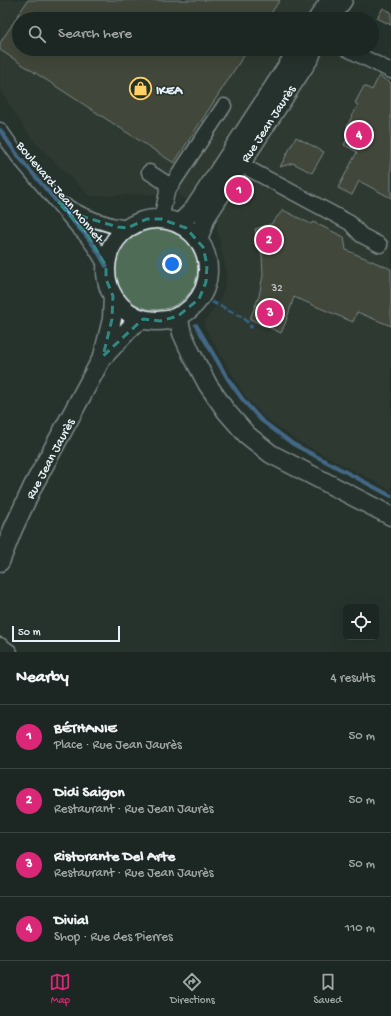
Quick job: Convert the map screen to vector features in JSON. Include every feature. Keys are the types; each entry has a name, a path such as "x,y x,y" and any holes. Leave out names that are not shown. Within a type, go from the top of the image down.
{"main road":[{"path":"335,12 343,0"},
{"name":"Rue Jean Jaurès","path":"179,224 194,209 294,56"},
{"name":"Rue Jean Jaurès","path":"198,240 206,217 310,56"},
{"name":"Rue Jean Jaurès","path":"161,218 179,224 190,231 203,247 208,265 206,282 203,291 193,306 178,316 160,321 143,319 132,315 124,310 113,296 106,279 106,266 109,252 113,244 119,235 127,228 147,219 161,218"},
{"name":"Rue Jean Jaurès","path":"0,562 13,529 33,486 103,356 112,319 113,296"},
{"path":"178,316 185,340 208,385 226,411 247,435 271,454 391,516"},
{"name":"Rue Jean Jaurès","path":"103,356 132,326 143,319"}],"street":[{"path":"320,12 328,0"},
{"path":"360,56 391,72"},
{"path":"167,192 224,106"},
{"name":"Boulevard Jean Monnet","path":"0,130 18,156 78,227 88,236 106,266"},
{"path":"240,164 350,223 361,235 380,245"},
{"path":"149,172 166,182 167,192 161,218"},
{"name":"Boulevard Jean Monnet","path":"58,202 84,217 98,222 127,228"},
{"path":"0,645 10,652"}],"highlighted area":[{"path":"58,202 84,217 118,227 127,228 147,219 161,219 186,228 203,247 207,265 206,282 199,299 178,316 160,321 143,319 103,356 112,319 113,296 106,279 106,266 88,236"}],"shaded area":[{"path":"0,0 323,0 315,12 12,12 12,56 343,56 391,81 391,490 296,440 264,417 245,396 203,324 219,302 225,287 227,273 218,234 218,219 175,192 161,192 159,194 90,196 34,141 22,125 0,89"}],"green space":[{"path":"148,226 164,226 180,233 191,244 198,260 198,276 195,284 186,298 180,303 164,310 148,310 132,303 121,292 114,276 114,260 121,244 132,233"}],"building":[{"name":"IKEA","path":"28,0 280,0 272,12 20,12"},
{"path":"383,8 391,12 391,25 379,19 379,15"},
{"name":"IKEA","path":"12,25 12,56 243,56 174,163 0,50 0,43"},
{"path":"379,76 391,83 391,198 359,181 352,195 338,188 357,152 344,145 352,129 347,126 358,105 355,103 364,86 372,90"},
{"path":"296,137 324,152 312,173 293,163 280,167"},
{"path":"283,210 311,224 313,222 344,237 346,250 391,269 391,326 357,312 353,322 294,297 281,333 250,319 259,296 263,275 262,256 255,229 271,224"}],"marked path":[{"path":"212,302 244,318 252,328"}],"cycle path":[{"path":"0,130 18,156 90,240 106,266"},
{"path":"196,325 228,379 243,400 261,420 293,444 391,496"}],"place":[{"name":"IKEA","path":"141,89"},
{"name":"Divial","path":"359,135"},
{"name":"BÉTHANIE","path":"239,190"},
{"name":"Didi Saigon","path":"269,240"},
{"name":"Ristorante Del Arte","path":"270,313"}]}
